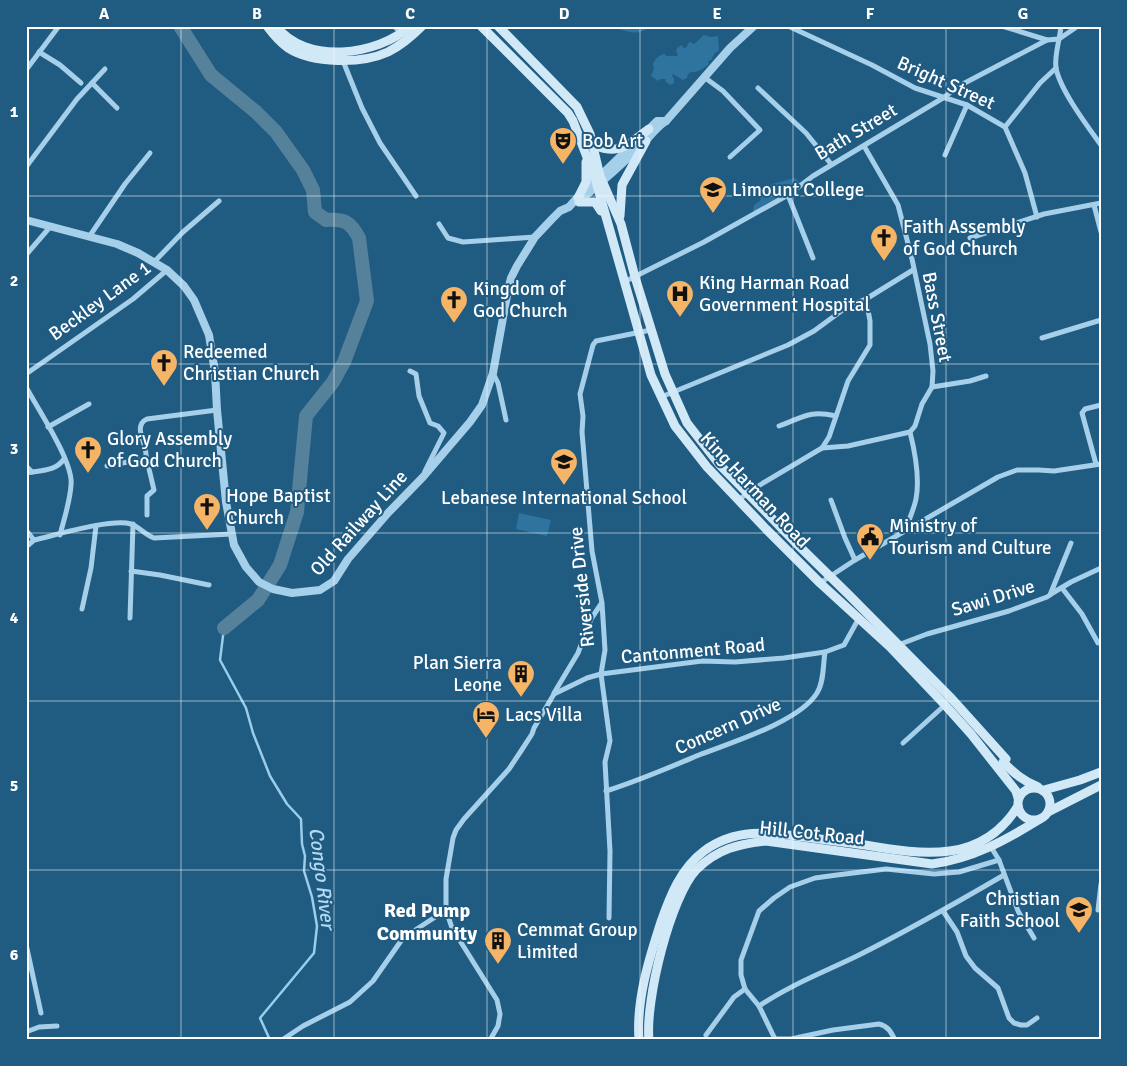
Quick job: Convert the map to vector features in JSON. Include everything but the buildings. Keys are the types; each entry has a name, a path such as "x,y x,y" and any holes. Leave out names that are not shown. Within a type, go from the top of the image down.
{"main road":[{"path":"266,26 274,36 289,48 306,56 343,61 367,58 387,52 407,41 422,26"},
{"path":"276,26 294,41 308,47 339,52 380,45 402,34 410,26"},
{"name":"King Harman Road","path":"481,26 568,113 621,224 651,330 672,392 687,423 719,464 830,577 861,614 1006,759 1003,762 1026,782 1041,788"},
{"name":"King Harman Road","path":"498,26 577,107 594,145 607,223 624,282 651,375 675,426 707,467 820,583 861,614"},
{"path":"545,90 553,82"},
{"path":"594,145 608,150 619,149 649,129"},
{"path":"621,224 622,185 646,141"},
{"path":"585,152 587,176 579,200 595,202 607,223"},
{"name":"King Harman Road","path":"948,702 1016,791 1018,802"},
{"path":"1101,772 1080,780 1024,791 1018,802 1022,815 1027,818 1040,819 1048,815 1050,811 1101,785"},
{"path":"1041,788 1049,796 1050,811"},
{"name":"Hill Cot Road","path":"639,1040 640,1015 647,971 668,902 690,864 704,851 726,839 745,833 769,832 917,852 950,852 986,838 1011,817 1018,802"},
{"name":"Hill Cot Road","path":"648,1040 648,1018 654,978 667,933 683,889 696,870 710,858 725,849 745,843 766,841 932,864 951,861 991,847 1040,819"}],"street":[{"path":"26,70 59,26"},
{"path":"394,26 402,34"},
{"name":"Old Railway Line","path":"599,181 646,141 666,121 730,48 754,26"},
{"name":"Bright Street","path":"788,26 872,65 915,88 967,105 1005,127 1025,173 1037,217"},
{"path":"1002,26 1047,40"},
{"path":"1061,26 1056,68 1064,88 1082,119 1101,145"},
{"path":"1060,39 1078,26"},
{"name":"Bath Street","path":"624,282 704,242 788,195 831,164 943,98 959,86 1047,40 1060,39"},
{"path":"39,52 60,65 81,83"},
{"path":"343,61 362,108 380,143 416,196"},
{"path":"1005,127 1040,83 1056,68"},
{"path":"26,167 77,99 105,69"},
{"path":"704,78 723,91 760,130 730,157"},
{"path":"92,82 117,108"},
{"path":"758,88 806,132 831,164"},
{"path":"945,155 967,105"},
{"name":"Old Railway Line","path":"26,220 117,244 138,253 167,270 184,286 194,300 209,335 215,372 216,410 226,502 234,545 240,557 259,582 273,589 292,593 320,590 334,581 348,559 388,513 423,477 482,405 493,373 511,278 535,237 560,211 579,200 599,181 657,121 666,121"},
{"name":"Bass Street","path":"864,146 898,205 930,344 933,371 932,387 922,404 916,426 910,432"},
{"path":"89,237 116,196 150,153"},
{"path":"788,195 813,258"},
{"path":"154,262 183,232 220,201"},
{"path":"970,238 1068,208 1094,205 1101,202"},
{"path":"1094,205 1101,232"},
{"path":"439,224 448,238 463,242 535,237"},
{"path":"26,255 50,227"},
{"name":"Beckley Lane 1","path":"26,374 133,299 167,270"},
{"path":"661,397 788,345 814,330 848,306 866,299 913,270"},
{"path":"738,500 822,448 829,437 848,380 870,345 870,320 866,299"},
{"path":"1042,338 1101,320"},
{"name":"Riverside Drive","path":"609,918 610,851 605,762 610,741 601,674 606,650 602,603 592,551 580,394 596,341 651,330"},
{"path":"410,371 416,374 420,396 430,423 438,426 444,432 423,477"},
{"path":"215,372 243,372"},
{"path":"493,373 498,383 506,420"},
{"path":"932,387 970,381 986,376"},
{"path":"26,387 70,470 72,484 60,535"},
{"path":"48,427 89,404"},
{"path":"820,583 855,560 998,477 1017,470 1054,471 1098,464 1082,412 1085,409 1101,405"},
{"path":"148,515 147,496 154,490 139,426 142,421 216,410"},
{"path":"779,426 807,414 824,413 836,416"},
{"path":"822,448 848,446 910,432 914,448 917,488 914,507 906,530"},
{"path":"107,466 143,459 146,456"},
{"path":"26,466 29,473 54,468 60,465 64,459"},
{"path":"831,500 855,560"},
{"path":"26,546 34,540 116,523 133,524 145,535 154,538 232,534"},
{"path":"130,618 133,524"},
{"path":"82,609 91,568 96,526"},
{"path":"26,530 34,540"},
{"name":"Sawi Drive","path":"894,646 927,634 1041,600 1050,594 1071,542"},
{"path":"1050,594 1101,568"},
{"path":"131,571 209,585"},
{"path":"1062,588 1082,614 1098,643 1101,642"},
{"path":"490,1040 498,1026 500,1014 496,1000 452,928 446,910 446,872 450,846 456,830 509,769 532,734 578,653 591,619 602,603"},
{"name":"Cantonment Road","path":"554,694 587,678 601,674 702,661 735,662 825,652 844,645 861,614"},
{"name":"Concern Drive","path":"606,791 635,782 791,716 806,705 817,693 825,652"},
{"path":"903,743 948,702"},
{"path":"991,847 999,860 1018,911 1034,938"},
{"path":"895,1040 889,1029 879,1024 832,1030 791,1039 775,1039 759,1006 745,989 741,975 741,960 759,911 790,887 815,878 886,869 934,874 959,872 999,860"},
{"path":"759,1006 800,982 857,956 943,911 1004,875"},
{"path":"1098,910 1101,886"},
{"path":"282,1040 303,1026 350,1002 373,981 404,938 446,910"},
{"path":"943,911 957,932 966,956 975,968 998,988 1009,1018 1014,1023 1021,1025 1027,1025 1037,1018"},
{"path":"26,944 41,1013"},
{"path":"706,1035 734,997 745,989"},
{"path":"26,1032 39,1027 57,1026"}],"shaded area":[{"path":"611,26 652,26 641,31 627,32"},
{"path":"704,35 718,36 719,51 708,61 709,64 707,66 698,71 691,72 683,80 673,74 674,83 670,85 665,81 666,79 658,81 651,76 654,69 653,64 658,57 665,54 666,56 677,56 677,48 682,45 683,48 687,47 688,43 691,42 694,44"},
{"path":"795,178 801,184 758,213 753,211 754,205 761,200 756,192 772,184"},
{"path":"519,513 551,520 547,536 516,529"}],"waterway":[{"path":"180,26 211,75 256,112 276,132 303,170 313,190 315,212 326,220 346,222 356,232 359,238 367,301 344,362 333,382 306,416 297,512 280,565 258,600 224,628"},
{"name":"Congo River","path":"224,628 220,660 246,708 253,733 270,776 287,804 301,819 302,844 305,856 304,871 312,897 317,926 314,953 260,1018 270,1040"}],"place":[{"name":"Bob Art","path":"563,165"},
{"name":"Limount College","path":"713,214"},
{"name":"Faith Assembly of God Church","path":"884,262"},
{"name":"King Harman Road Government Hospital","path":"680,318"},
{"name":"Kingdom of God Church","path":"454,324"},
{"name":"Redeemed Christian Church","path":"164,387"},
{"name":"Glory Assembly of God Church","path":"88,474"},
{"name":"Lebanese International School","path":"564,486"},
{"name":"Hope Baptist Church","path":"207,531"},
{"name":"Ministry of Tourism and Culture","path":"870,561"},
{"name":"Plan Sierra Leone","path":"521,698"},
{"name":"Lacs Villa","path":"486,739"},
{"name":"Christian Faith School","path":"1079,934"},
{"name":"Cemmat Group Limited","path":"498,965"}],"district":[{"name":"Red Pump Community","path":"427,922"}]}
